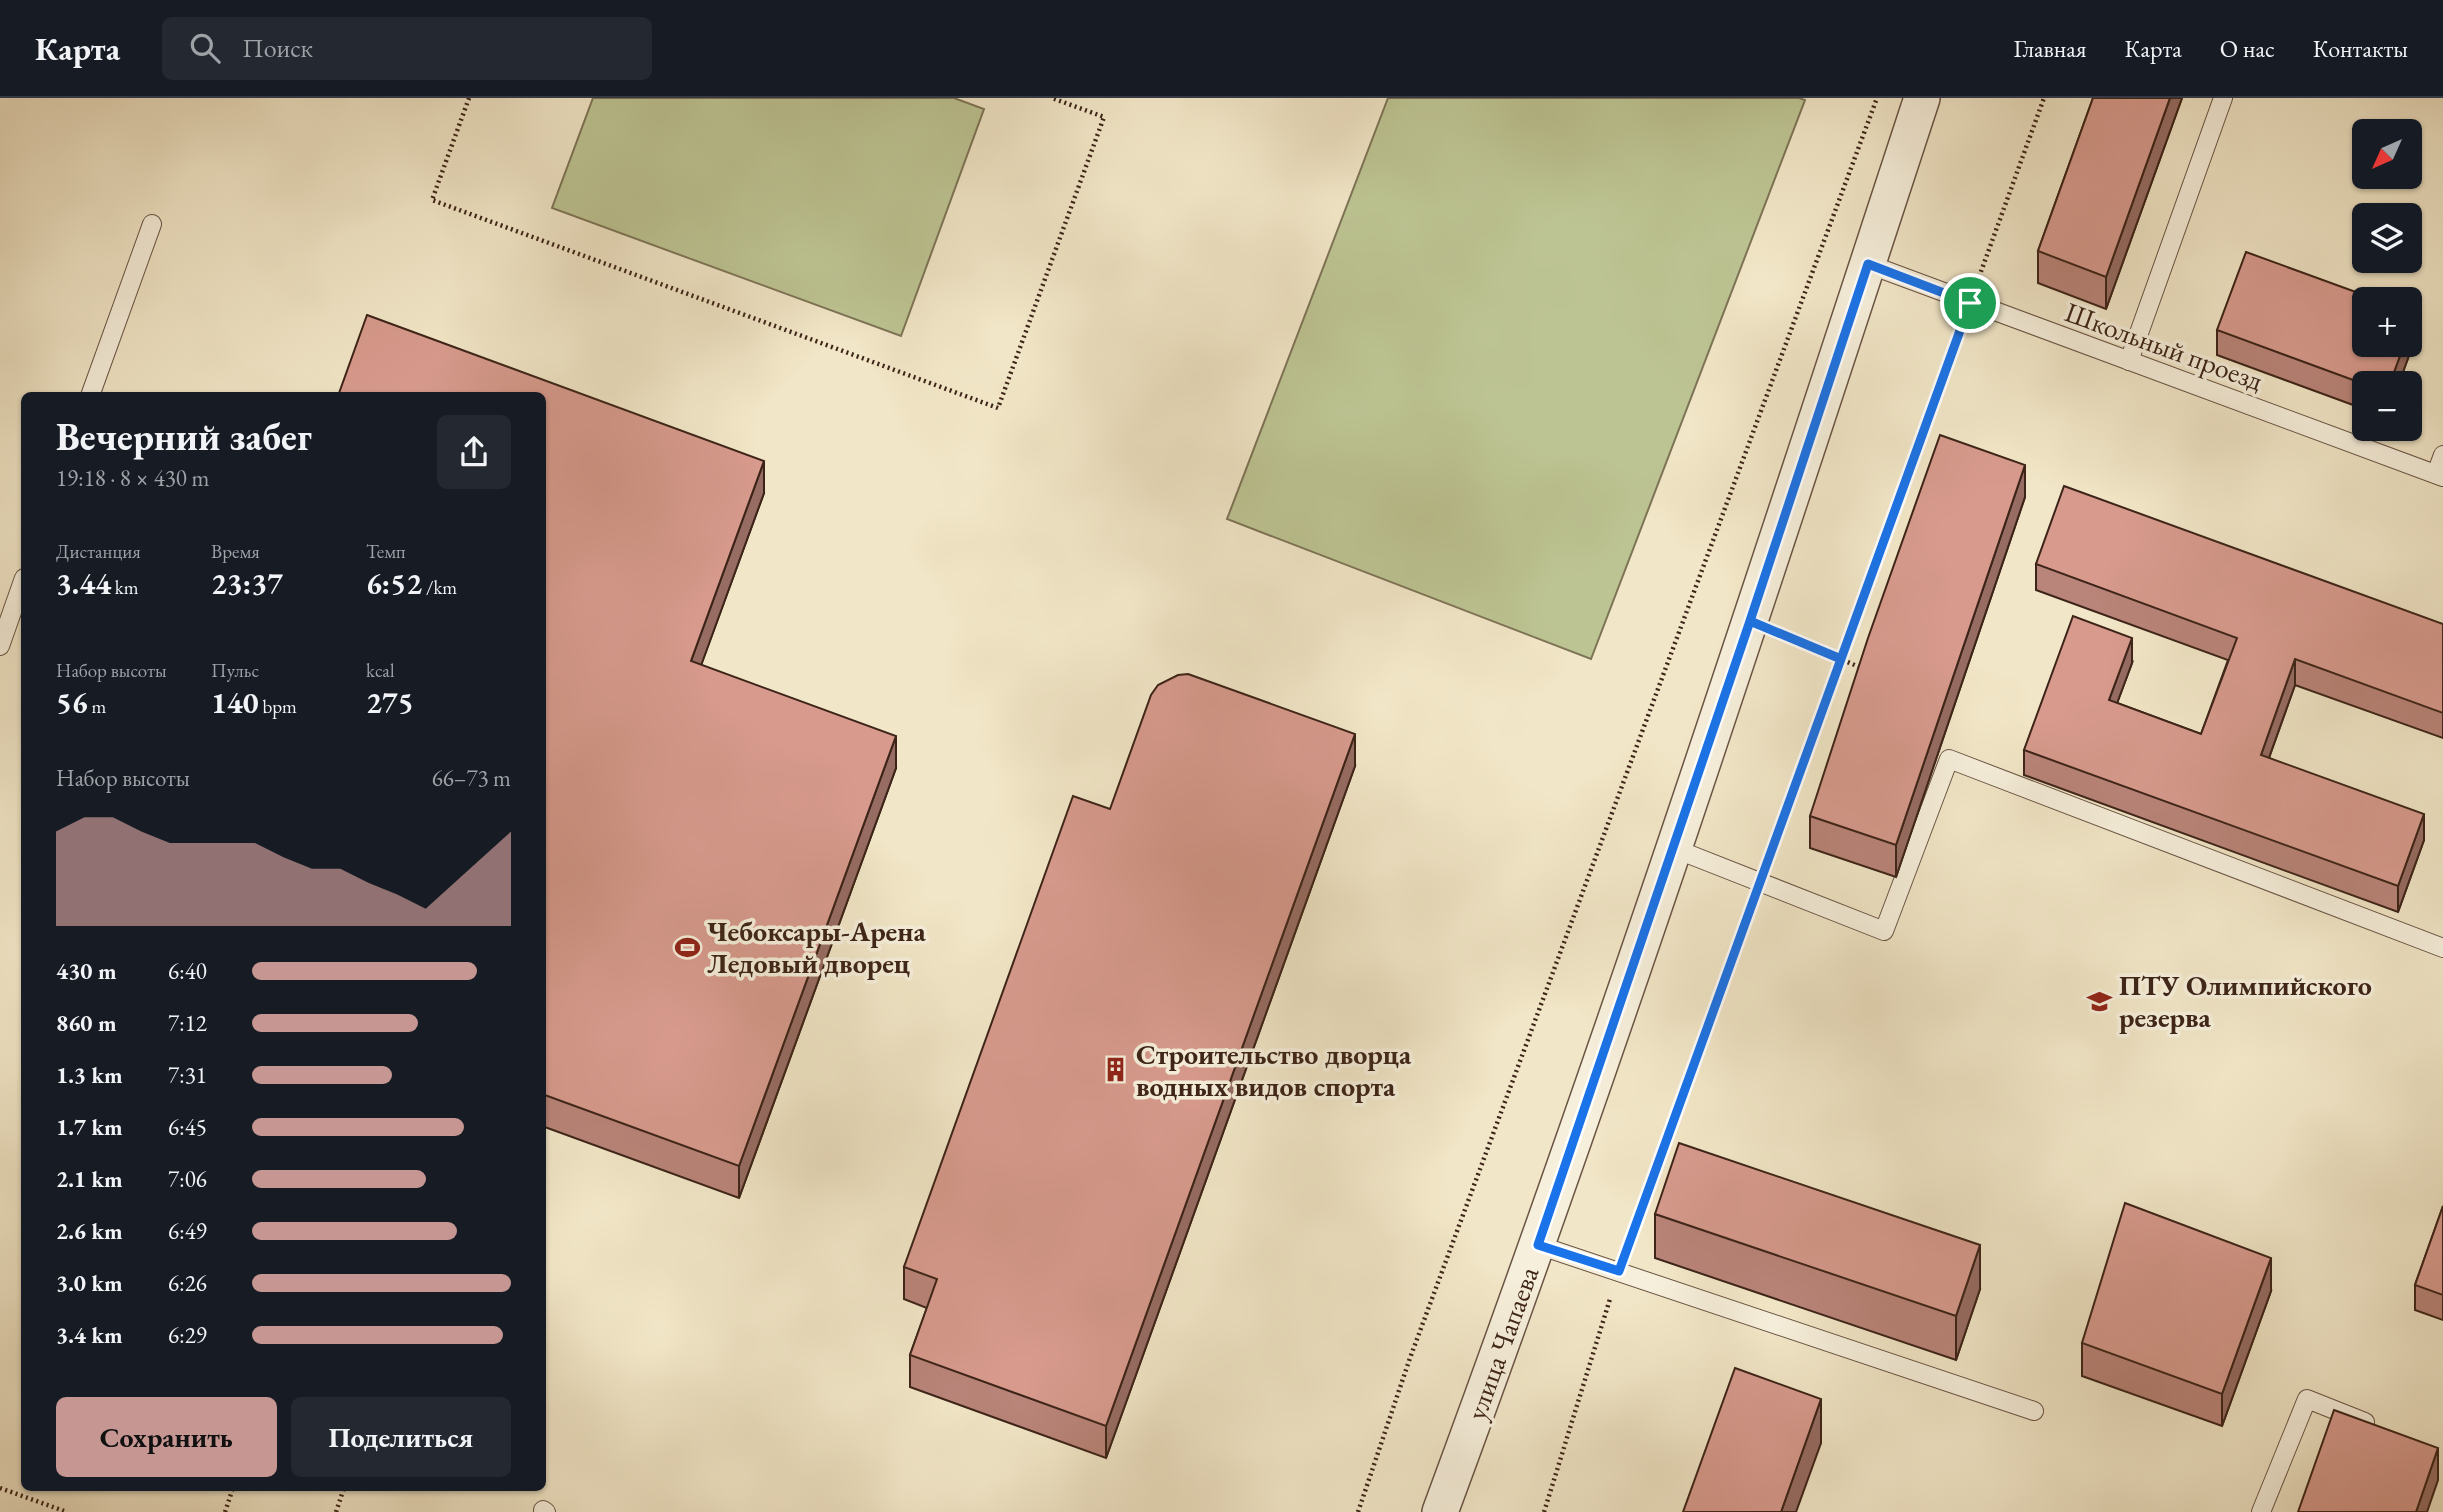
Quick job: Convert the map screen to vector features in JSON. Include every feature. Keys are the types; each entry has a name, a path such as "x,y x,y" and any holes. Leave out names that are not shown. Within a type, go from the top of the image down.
{"street":[{"name":"улица Чапаева","path":"1440,1512 1538,1245 1673,849 1922,98"}],"lane":[{"path":"2129,361 2223,98"},
{"path":"91,392 152,225"},
{"name":"Школьный проезд","path":"1868,264 2439,475"},
{"path":"2439,475 2443,455"},
{"path":"0,646 21,586"},
{"path":"1673,849 1884,931 1949,759 2443,948"},
{"path":"1538,1245 2034,1411"},
{"path":"2261,1512 2307,1399 2381,1429"}],"path":[{"path":"470,98 432,200 998,408 1104,117 1052,98"},
{"path":"1358,1512 1410,1358 1877,98"},
{"path":"1544,1512 1619,1271 2044,98"},
{"path":"1750,621 1868,670"},
{"path":"0,1488 67,1512"},
{"path":"225,1512 232,1491"},
{"path":"336,1512 343,1491"}],"green space":[{"path":"593,98 954,98 984,109 901,336 552,208"},
{"path":"1388,98 1805,100 1591,659 1227,519"}],"building":[{"path":"2093,98 2170,98 2106,277 2038,251"},
{"path":"2246,252 2352,291 2352,357 2400,357 2394,371 2352,371 2352,380 2217,330"},
{"name":"Чебоксары-Арена Ледовый дворец","path":"367,315 764,461 691,661 896,736 739,1166 546,1095 546,392 339,392"},
{"path":"1940,435 2025,465 1896,845 1810,816 1868,638"},
{"path":"2064,486 2443,624 2443,713 2295,659 2261,755 2424,814 2398,886 2024,750 2073,616 2132,638 2109,700 2201,734 2237,638 2036,564"},
{"name":"Строительство дворца водных видов спорта","path":"1188,674 1355,734 1106,1426 910,1355 937,1279 904,1267 1073,796 1110,809 1151,695 1158,685 1178,675"},
{"path":"1679,1143 1980,1245 1956,1316 1655,1214"},
{"path":"2125,1203 2271,1258 2222,1394 2082,1343"},
{"path":"2443,1206 2443,1295 2415,1285"},
{"path":"1735,1368 1821,1399 1781,1512 1683,1512"},
{"path":"2334,1410 2438,1448 2416,1512 2298,1512"}],"place":[{"name":"Чебоксары-Арена Ледовый дворец","path":"687,947"},
{"name":"ПТУ Олимпийского резерва","path":"2099,1001"},
{"name":"Строительство дворца водных видов спорта","path":"1116,1070"}],"route":[{"path":"1970,303 1841,659 1750,621 1538,1245 1619,1271 1841,659 1750,621 1868,264 1970,303"}]}
